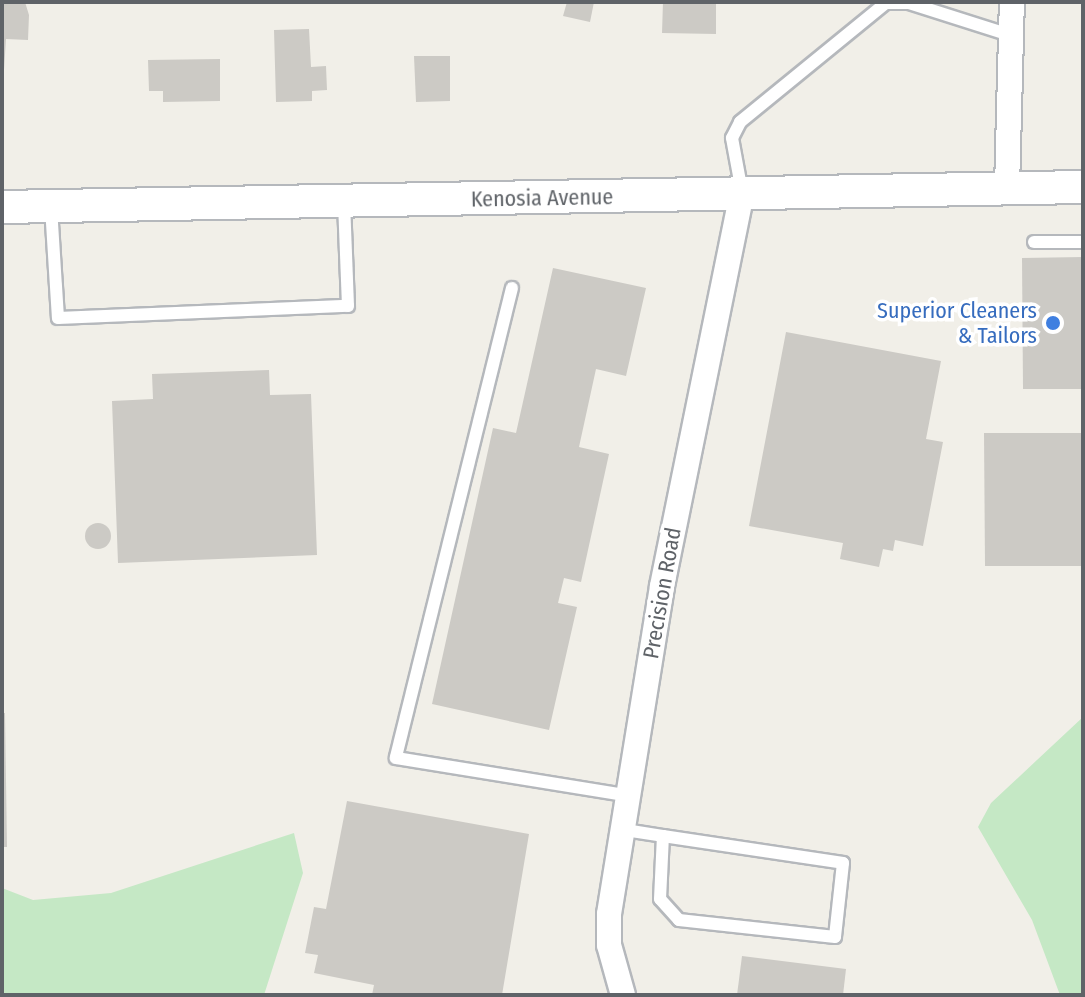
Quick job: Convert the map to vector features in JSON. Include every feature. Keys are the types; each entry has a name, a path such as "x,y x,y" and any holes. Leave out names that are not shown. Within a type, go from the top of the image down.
{"street":[{"path":"1007,188 1012,2"},
{"name":"Kenosia Avenue","path":"2,207 1083,187"},
{"name":"Precision Road","path":"623,995 609,945 625,830 662,586 742,193"}],"lane":[{"path":"742,193 732,138 740,122 886,3 909,3 1013,36"},
{"path":"51,207 58,318 348,306 344,203"},
{"path":"1034,242 1083,242"},
{"path":"512,288 396,758 631,796"},
{"path":"625,830 843,863 835,937 679,920 660,899 663,836"}],"green space":[{"path":"1083,717 1083,995 1060,995 1032,920 978,827 991,803"},
{"path":"294,833 303,873 264,995 2,995 2,888 33,900 111,893"}],"building":[{"path":"2,2 25,2 29,15 28,40 6,39 4,70"},
{"path":"567,2 594,2 590,22 563,16"},
{"path":"663,2 716,2 716,34 662,33"},
{"path":"309,29 311,67 326,66 327,90 312,91 312,101 276,102 274,30"},
{"path":"414,56 450,56 450,101 416,102"},
{"path":"220,59 220,101 163,102 163,91 149,91 148,60"},
{"name":"Superior Cleaners & Tailors","path":"1083,257 1083,389 1023,389 1022,258"},
{"path":"553,268 646,288 626,376 596,369 579,447 609,454 581,582 564,578 558,603 577,607 549,730 432,704 493,428 516,433"},
{"path":"786,332 941,361 926,439 943,442 923,546 895,540 893,551 883,549 879,567 840,559 843,543 749,526"},
{"path":"269,370 270,395 311,394 317,555 118,563 112,401 153,399 152,374"},
{"path":"984,433 1081,433 1082,566 985,566"},
{"path":"98,523 107,527 111,536 107,545 98,549 89,545 85,536 89,527"},
{"path":"2,713 5,713 7,847 2,847"},
{"path":"347,801 529,834 502,995 372,995 374,985 314,973 318,955 305,953 314,907 326,909"},
{"path":"742,956 846,969 843,995 737,995"}],"place":[{"name":"Superior Cleaners & Tailors","path":"1053,323"}]}
